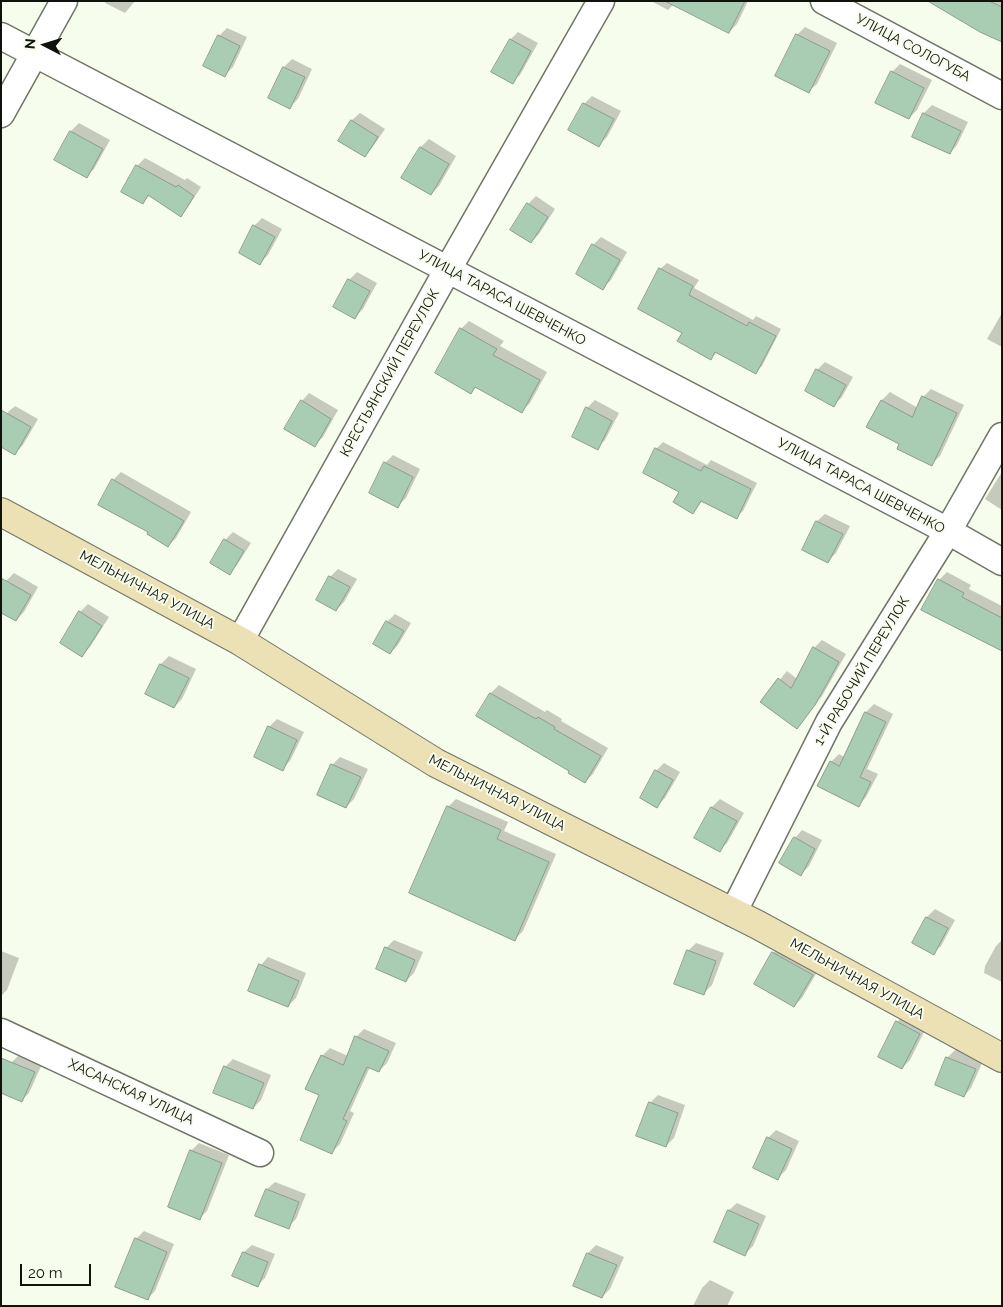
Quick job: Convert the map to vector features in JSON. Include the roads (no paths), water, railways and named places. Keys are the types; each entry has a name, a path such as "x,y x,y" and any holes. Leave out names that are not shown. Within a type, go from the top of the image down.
{"main road":[{"name":"МЕЛЬНИЧНАЯ УЛИЦА","path":"1,512 240,641 436,763 733,913 1002,1058"}],"street":[{"path":"1,114 64,1"},
{"name":"КРЕСТЬЯНСКИЙ ПЕРЕУЛОК","path":"240,641 448,269 601,1"},
{"name":"УЛИЦА СОЛОГУБА","path":"824,1 1002,96"},
{"name":"УЛИЦА ТАРАСА ШЕВЧЕНКО","path":"1,36 948,531 1002,562"},
{"name":"1-Й РАБОЧИЙ ПЕРЕУЛОК","path":"733,913 829,722 948,531 1002,436"},
{"name":"ХАСАНСКАЯ УЛИЦА","path":"1,1032 260,1153"}]}
